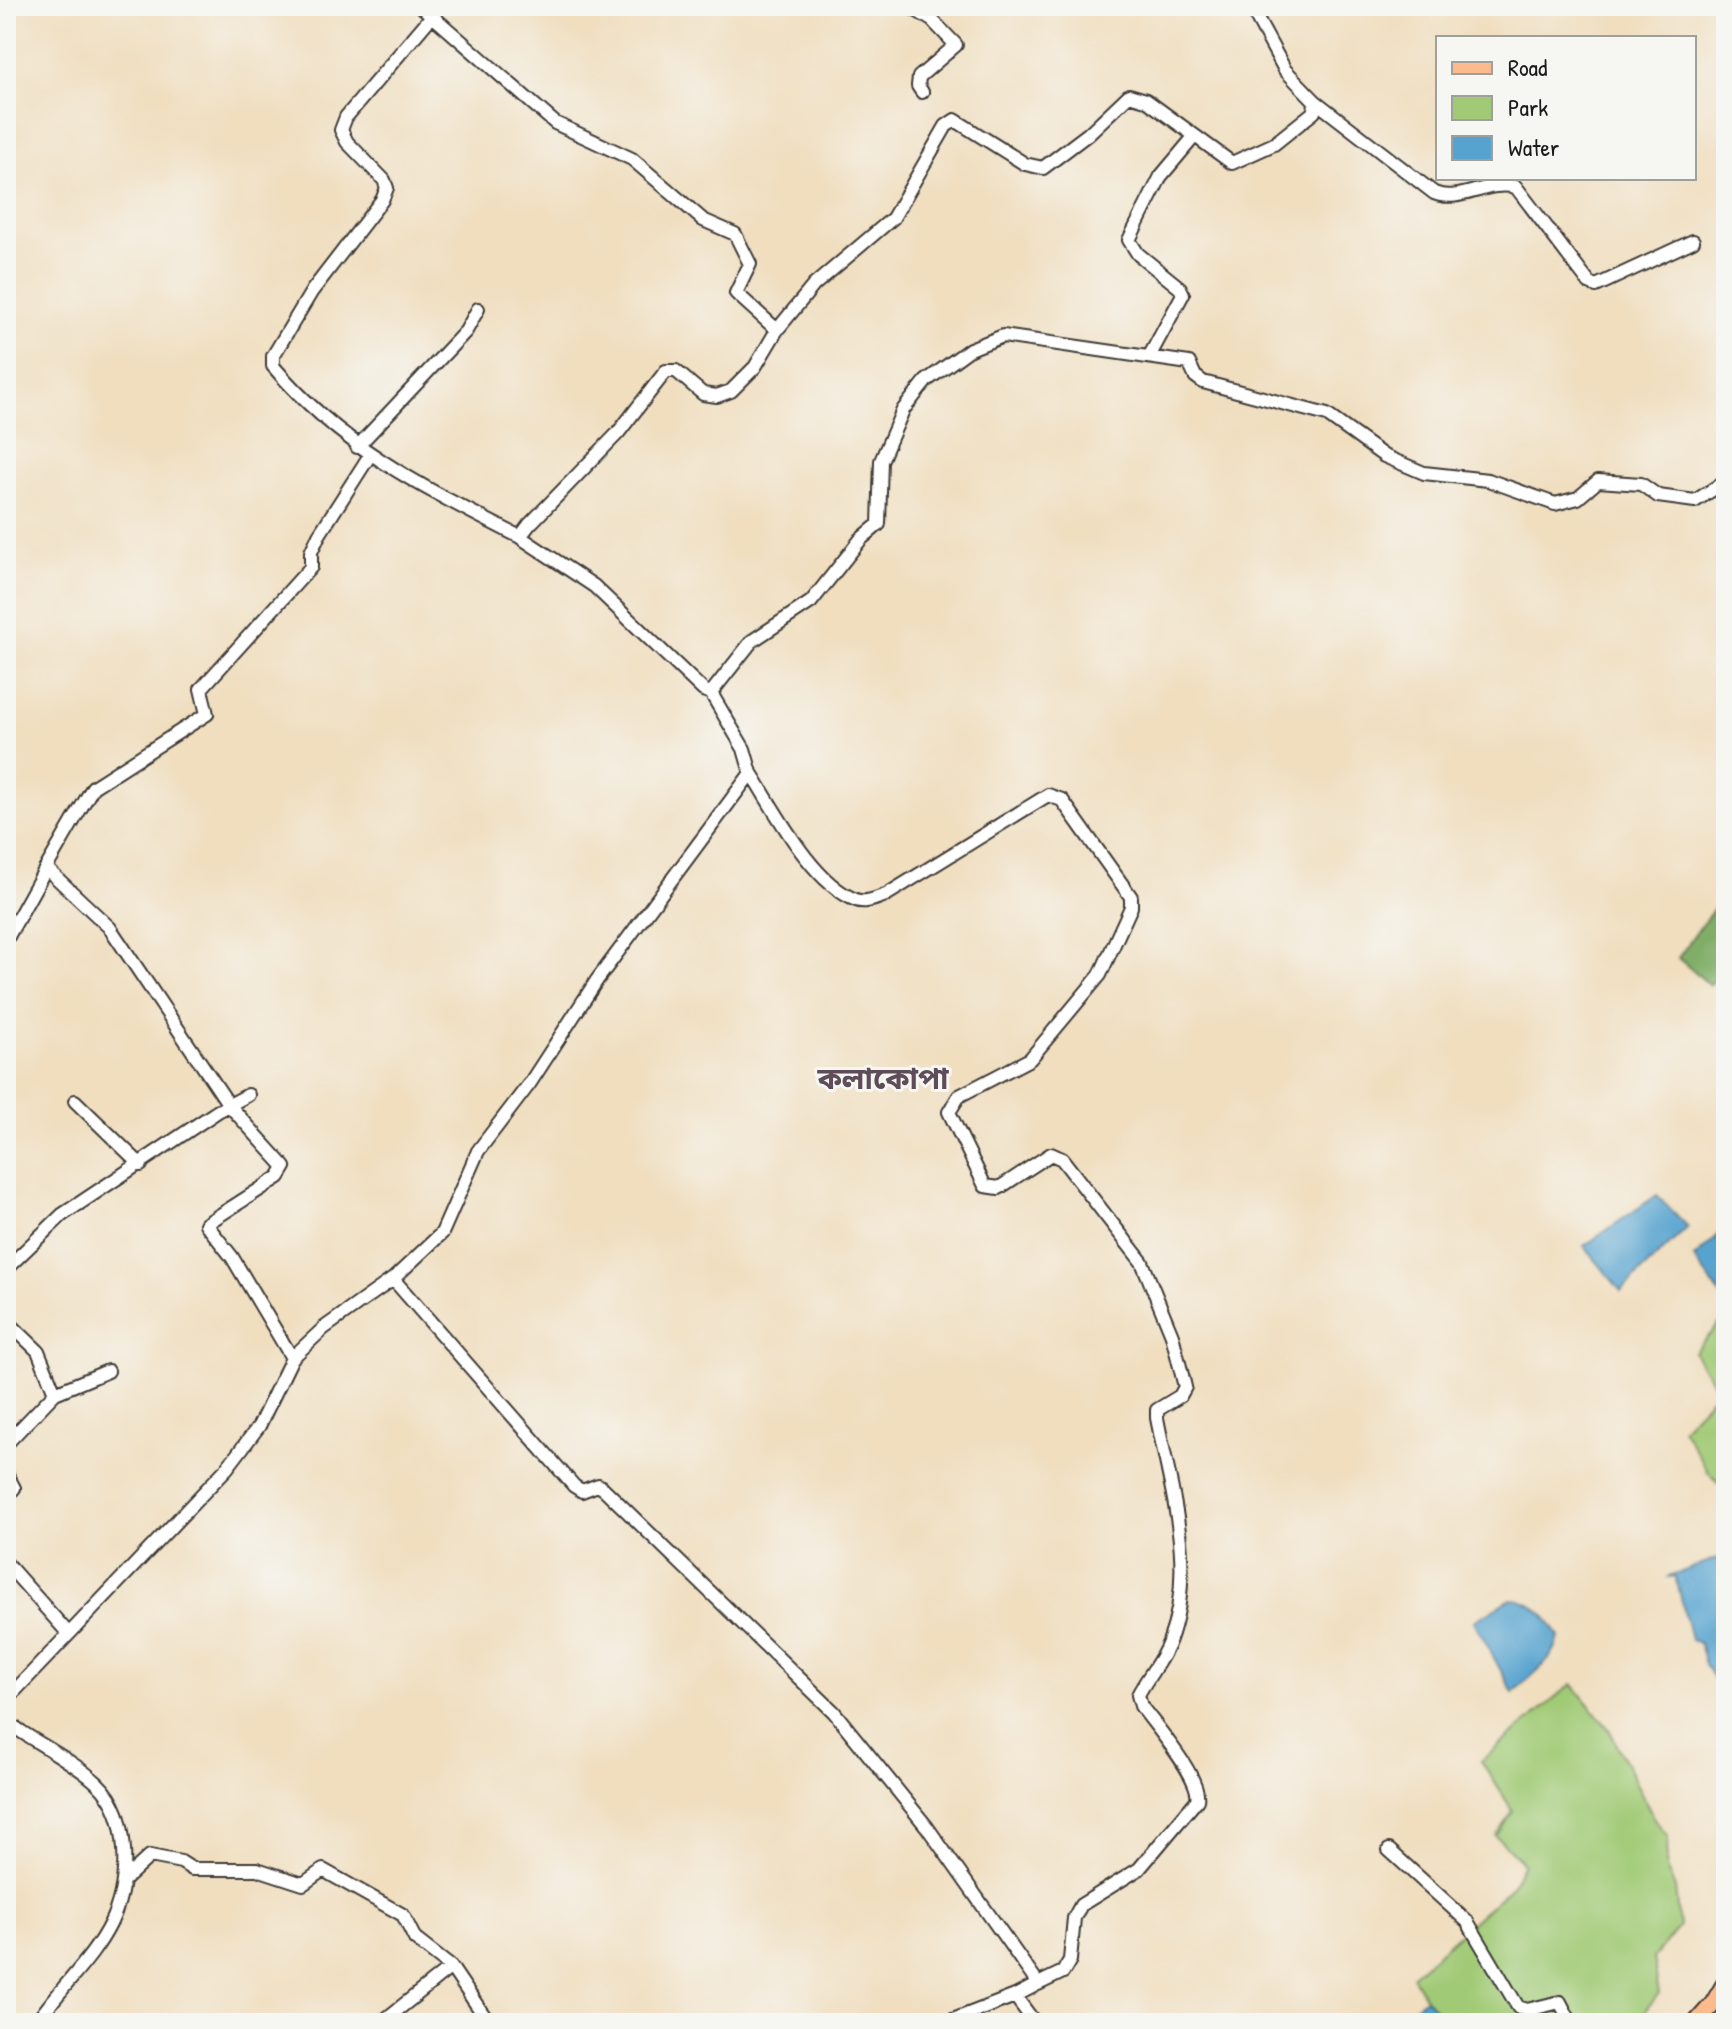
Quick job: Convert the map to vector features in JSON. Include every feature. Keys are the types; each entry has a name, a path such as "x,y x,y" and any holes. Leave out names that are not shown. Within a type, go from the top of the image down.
{"main road":[{"path":"1696,2023 1713,2004 1726,1982"}],"street":[{"path":"421,6 555,123 632,159 703,220 735,234 750,264 736,293 777,330"},
{"path":"909,6 932,20 956,45 919,77 918,86 922,92"},
{"path":"1258,6 1255,15 1279,59 1315,101 1434,193 1448,199 1504,183 1516,187 1589,283 1596,286 1693,241"},
{"path":"431,17 346,117 341,130 347,142 384,180 387,188 382,200 312,291 273,356 273,366 357,447 433,493 520,537 594,586 703,690 711,693 744,749 751,773 830,884 856,900 866,902 886,895 1048,795 1062,800 1131,897 1131,907 1100,975 1077,1006 1030,1059 959,1096 949,1112 985,1186 992,1189 999,1188 1041,1157 1051,1154 1062,1159 1142,1262 1172,1335 1185,1387 1180,1396 1157,1410 1157,1418 1183,1557 1181,1602 1168,1645 1138,1695 1141,1706 1198,1787 1197,1800 1139,1869 1081,1905 1074,1918 1070,1960 1063,1972 1015,1996 945,2023"},
{"path":"520,537 636,414 666,371 676,371 703,394 717,396 731,391 755,367 777,330 814,285 893,218 946,126 955,120 1025,164 1043,168 1088,134 1129,95 1146,100 1193,138 1232,163 1274,144 1314,112 1315,101"},
{"path":"1149,357 1183,294 1180,288 1138,254 1129,240 1161,176 1193,138"},
{"path":"357,447 395,403 466,331 478,309"},
{"path":"711,693 752,641 811,602 861,539 879,524 881,461 903,410 926,381 951,360 1003,336 1189,363 1195,376 1203,382 1327,415 1384,456 1424,473 1488,480 1555,504 1578,498 1598,481 1641,484 1658,496 1695,501 1726,481"},
{"path":"6,940 93,787 207,714 201,689 311,567 311,552 319,535 370,455"},
{"path":"6,1700 227,1468 259,1426 292,1358 324,1328 393,1279 442,1233 478,1151 530,1083 597,980 751,773"},
{"path":"46,868 110,928 229,1105 287,1170 208,1221 206,1228 232,1257 292,1358"},
{"path":"6,1269 62,1215 141,1165 169,1143 248,1095"},
{"path":"75,1101 141,1165"},
{"path":"393,1279 574,1486 582,1491 598,1485 604,1489 834,1712 927,1827 1038,1984"},
{"path":"6,1320 38,1351 55,1393"},
{"path":"6,1444 55,1393 108,1371"},
{"path":"6,1473 14,1488 6,1498"},
{"path":"6,1563 68,1633"},
{"path":"6,1721 95,1781 108,1794 122,1821 125,1879 114,1920 89,1957 36,2023"},
{"path":"1389,1850 1467,1921 1518,2007 1527,2010 1560,2002 1571,2023"},
{"path":"125,1879 153,1856 181,1862 192,1869 257,1869 303,1884 323,1870 403,1915 415,1939 451,1967 489,2023"},
{"path":"381,2023 451,1967"},
{"path":"1015,1996 1035,2023"}],"green space":[{"path":"1722,897 1726,899 1726,966 1710,985 1678,958"},
{"path":"1726,1317 1726,1490 1709,1473 1682,1428 1718,1391 1694,1352"},
{"path":"1572,1684 1609,1729 1653,1817 1668,1837 1666,1869 1675,1888 1679,1927 1653,1958 1659,1993 1640,2018 1628,2023 1523,2023 1519,2014 1497,2023 1447,2023 1425,1998 1412,1976 1511,1887 1523,1863 1496,1836 1513,1811 1481,1761"}],"water":[{"path":"1657,1195 1688,1227 1621,1291 1584,1246"},
{"path":"1726,1228 1726,1303 1694,1258"},
{"path":"1717,1558 1726,1568 1726,1699 1705,1665 1699,1643 1691,1639 1676,1578 1669,1577"},
{"path":"1511,1599 1534,1606 1551,1623 1559,1637 1547,1661 1513,1693 1474,1621"},
{"path":"1425,1998 1447,2023 1394,2023"}],"district":[{"name":"কলাকোপা","path":"883,1078"}]}
